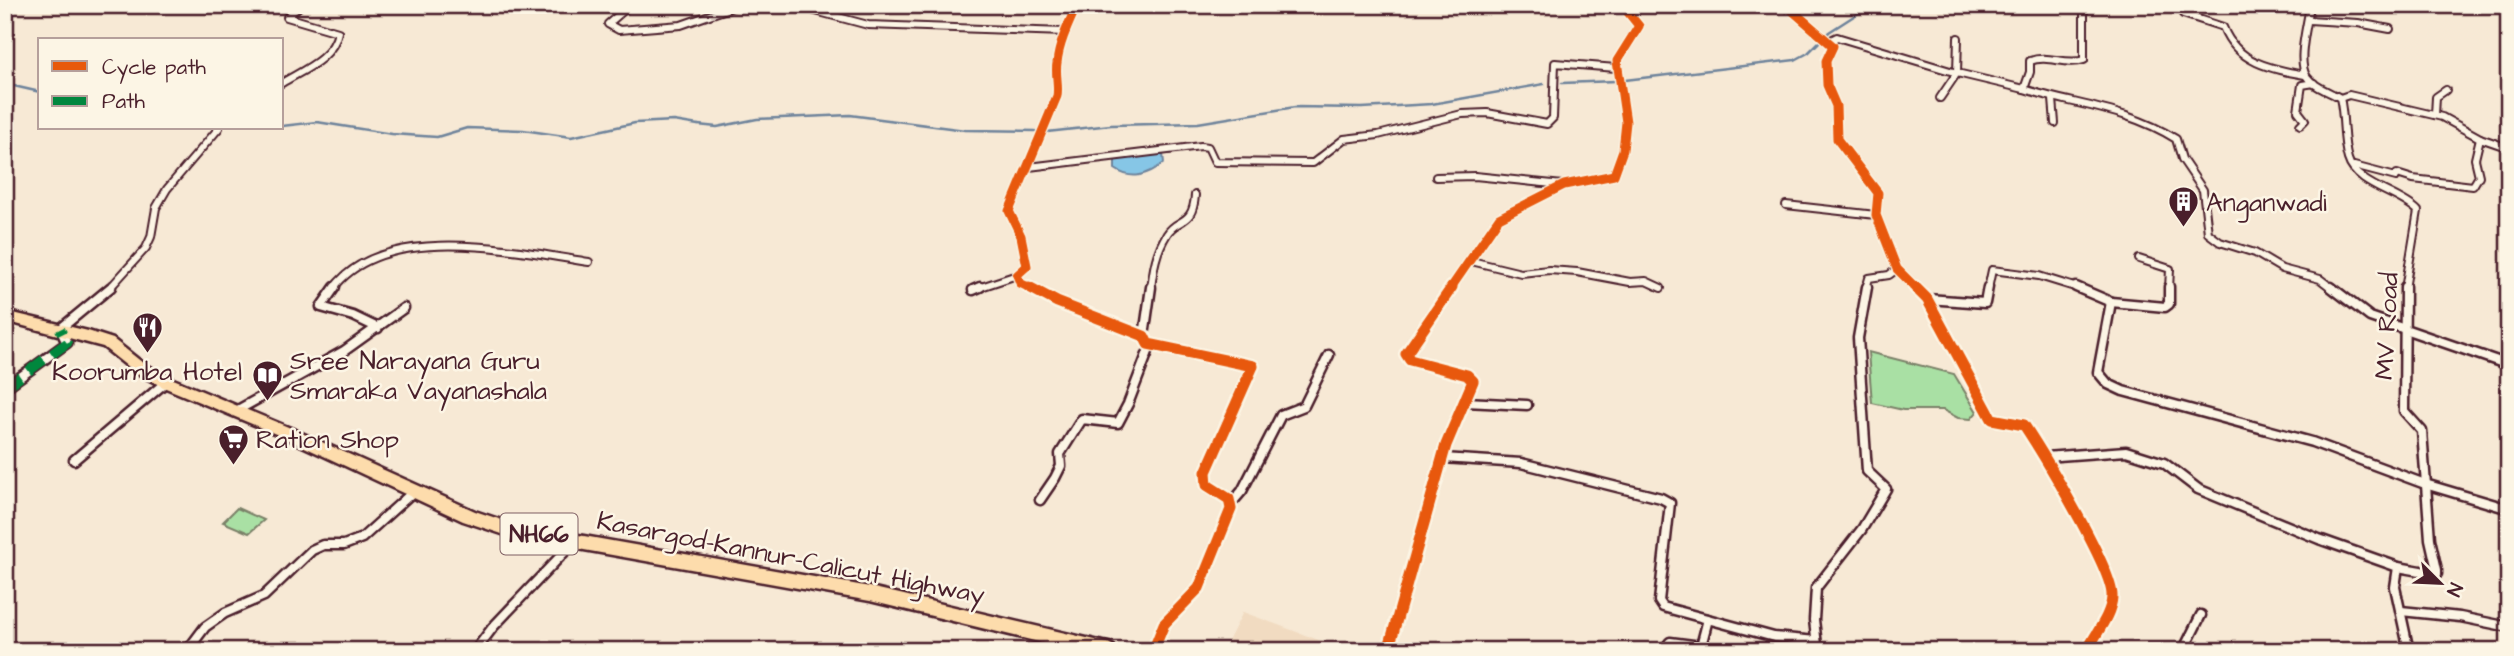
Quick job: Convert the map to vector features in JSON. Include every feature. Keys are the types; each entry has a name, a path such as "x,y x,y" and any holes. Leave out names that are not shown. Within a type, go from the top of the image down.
{"highway":[{"name":"Kasargod-Kannur-Calicut Highway","path":"5,316 108,343 138,367 166,382 469,516 511,530 577,539 870,594 1108,651"}],"street":[{"path":"284,82 334,47 339,36 338,32 331,28 309,25 287,17 301,5"},
{"path":"630,5 608,24 610,27 619,30 681,25 738,5"},
{"path":"793,5 869,25 1065,32"},
{"path":"973,290 1017,275 1027,265 1021,236 1009,211 1030,167 1034,146 1056,96 1059,82 1056,65 1065,32 1077,5"},
{"path":"1388,651 1443,458 1473,381 1467,375 1410,360 1406,356 1499,218 1564,185 1614,175 1623,150 1625,108 1616,68 1620,50 1634,39 1639,26 1622,5"},
{"path":"1787,7 1800,5"},
{"path":"2024,89 2030,72 2030,61 2036,58 2065,62 2084,60 2084,5"},
{"path":"2305,75 2304,43 2310,5"},
{"path":"1787,7 1826,37 1833,46 1826,61 1827,85 1836,106 1837,139 1878,193 1876,215 1897,269 1927,299 1992,419 2024,425 2097,550 2113,595 2087,651"},
{"path":"2183,14 2223,27 2234,49 2268,69 2305,75 2340,98 2349,95 2435,115 2480,138 2509,148"},
{"path":"2309,20 2358,23 2389,29"},
{"path":"1826,37 1837,37 2053,99 2108,108 2146,121 2176,139 2182,159 2203,190 2207,233 2220,242 2255,253 2282,269 2320,279 2370,317 2509,365"},
{"path":"1940,98 1957,73 1958,38"},
{"path":"1030,167 1201,146 1208,147 1214,162 1305,164 1321,159 1344,139 1378,135 1462,114 1487,113 1547,124 1555,117 1552,85 1555,63 1616,68"},
{"path":"2300,125 2305,120 2298,111 2302,85 2314,83"},
{"path":"2435,115 2436,97 2446,90"},
{"path":"2340,98 2350,165 2396,177 2397,174 2413,179 2473,186 2479,176 2475,159 2480,138"},
{"path":"2053,99 2054,123"},
{"path":"5,388 67,343 60,329 127,271 146,248 155,229 155,211 162,196 217,130"},
{"name":"MV Road","path":"2350,165 2418,211 2405,289 2407,330 2403,380 2404,411 2422,431 2425,484 2437,574 2398,567"},
{"path":"1436,177 1475,176 1564,185"},
{"path":"2396,177 2397,195"},
{"path":"1144,336 1155,259 1168,231 1185,223 1195,207 1195,195"},
{"path":"1786,205 1814,211 1843,210 1876,215"},
{"path":"378,328 353,316 321,307 342,278 367,261 420,246 465,244 589,262"},
{"path":"1927,299 1984,303 1992,270 2003,270 2052,279 2111,302 2165,307 2169,304 2170,269 2139,259"},
{"path":"1471,261 1521,273 1577,272 1630,282 1646,281 1661,288"},
{"path":"1825,651 1816,641 1816,588 1862,529 1886,489 1867,471 1858,338 1869,278 1888,275 1897,269"},
{"path":"1017,275 1020,283 1057,302 1144,336 1151,344 1253,366 1206,472 1207,485 1229,499 1231,509 1199,588 1164,624 1153,651"},
{"path":"2111,302 2098,373 2108,384 2143,397 2312,442 2425,484 2509,509"},
{"path":"235,411 378,328 404,308"},
{"path":"1040,500 1058,473 1062,460 1060,454 1082,419 1118,423 1151,344"},
{"path":"1230,505 1242,491 1282,415 1304,406 1311,396 1329,355"},
{"path":"74,460 166,382"},
{"path":"1465,401 1527,405"},
{"path":"2045,457 2126,451 2164,463 2198,489 2319,539 2398,567 2395,587 2409,651"},
{"path":"1443,458 1521,463 1661,498 1670,503 1659,601 1663,607 1774,637 1816,641"},
{"path":"187,651 205,627 225,613 264,596 312,550 323,545 344,545 362,538 414,491"},
{"path":"475,651 493,627 577,539"},
{"path":"2401,611 2460,617 2509,627"},
{"path":"2183,651 2201,615"},
{"path":"1663,651 1670,642 1701,646 1708,619"}],"shaded area":[{"path":"1243,612 1348,651 1223,651"}],"green space":[{"path":"1868,352 1954,374 1977,412 1971,419 1958,418 1943,410 1903,410 1872,403"},
{"path":"237,508 264,520 249,533 223,522"}],"water":[{"path":"1163,154 1164,163 1140,175 1128,175 1115,169 1115,158"}],"waterway":[{"path":"1625,80 1795,60 1808,53 1829,32 1871,5"},
{"path":"1562,83 1616,81"},
{"path":"5,84 38,92"},
{"path":"1047,132 1111,125 1198,123 1295,107 1362,108 1432,104 1544,84"},
{"path":"284,126 317,122 392,134 437,137 467,128 523,130 571,137 635,123 674,121 717,127 757,119 850,115 965,130 1035,131"}],"marked path":[{"path":"5,388 67,343 60,329"}],"cycle path":[{"path":"1077,5 1065,32 1056,65 1059,82 1057,96 1009,211 1021,236 1027,266 1017,275 1020,283 1057,302 1144,336 1148,344 1253,366 1206,472 1207,485 1229,499 1231,509 1199,588 1164,624 1153,651"},
{"path":"1388,651 1446,445 1473,381 1467,375 1410,360 1406,354 1499,218 1564,185 1614,175 1623,150 1626,122 1625,105 1616,72 1617,61 1639,26 1622,5"},
{"path":"1786,5 1833,46 1826,61 1827,85 1836,106 1837,139 1878,193 1876,215 1897,269 1927,299 1992,419 2024,425 2102,562 2108,575 2112,597 2109,609 2087,651"}],"place":[{"name":"Anganwadi","path":"2183,229"},
{"name":"Koorumba Hotel","path":"147,355"},
{"name":"Sree Narayana Guru Smaraka Vayanashala","path":"267,402"},
{"name":"Ration Shop","path":"233,466"}]}
